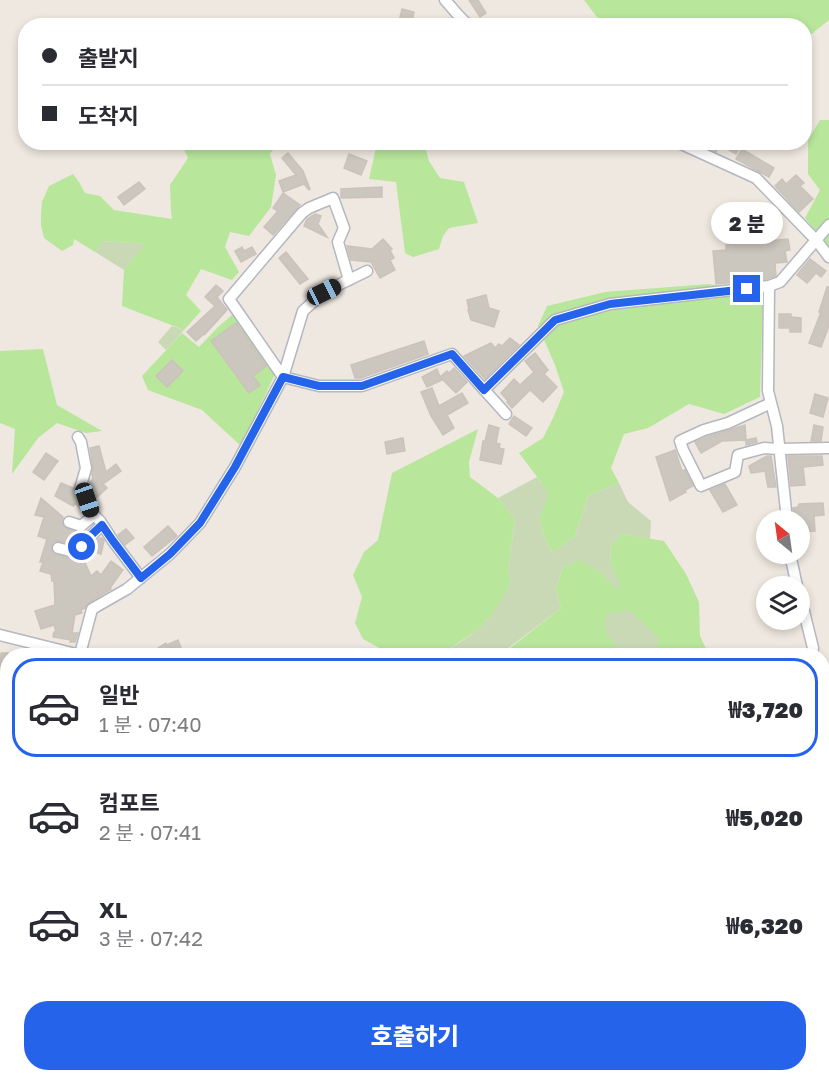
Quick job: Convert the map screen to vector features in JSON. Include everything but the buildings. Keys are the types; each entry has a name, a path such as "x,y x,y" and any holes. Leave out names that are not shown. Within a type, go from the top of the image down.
{"street":[{"path":"445,0 461,18"},
{"path":"695,150 756,178 817,240 829,257"},
{"path":"349,280 338,242 344,228 333,198 302,213 229,299 283,377 319,386 362,386 452,354 507,414"},
{"path":"484,390 555,320 610,304 769,286 780,282 829,225"},
{"path":"84,648 92,609 127,589 141,578 170,554 200,523 235,467 283,377 303,311 324,292 367,271"},
{"path":"769,286 768,391 777,426 786,510"},
{"path":"771,403 728,423 704,430 680,441 701,486 735,472 738,455 764,448 829,448"},
{"path":"78,437 86,468 80,489 92,513 141,578"},
{"path":"69,522 81,526 94,515"},
{"path":"58,548 74,552 82,547 102,525"},
{"path":"809,630 813,648"},
{"path":"0,635 53,648"}],"green space":[{"path":"584,0 829,0 829,20 812,34 812,18 598,18"},
{"path":"820,120 829,120 829,253 824,241 805,218 820,190 808,174 808,150 812,150 812,133"},
{"path":"184,150 273,150 270,154 276,175 271,207 249,236 230,232 225,247 239,272 232,280 201,269 186,295 201,311 184,330 122,306 124,270 144,244 104,241 95,252 74,239 73,245 62,251 44,238 41,225 42,202 49,186 73,174 85,193 100,196 114,210 172,219 170,185 188,158"},
{"path":"375,150 426,150 429,161 440,178 464,182 478,223 449,228 443,236 439,249 413,257 405,253 396,182 369,179"},
{"path":"103,241 145,244 124,270 95,252"},
{"path":"709,284 763,294 760,397 724,414 689,404 648,428 624,434 611,468 619,483 588,496 575,536 552,553 544,537 539,518 541,482 519,453 543,438 564,392 538,326 547,306 605,292"},
{"path":"232,315 276,372 241,446 202,410 148,390 142,376 182,333 199,347"},
{"path":"172,326 184,330 166,350 158,342"},
{"path":"43,349 57,405 102,431 86,433 57,423 38,438 12,474 15,429 0,423 0,351"},
{"path":"478,429 469,462 470,477 498,498 515,519 508,572 511,582 496,610 479,629 451,648 379,648 363,639 355,623 362,597 353,575 364,552 378,540 392,473"},
{"path":"537,477 549,494 539,518 544,537 552,553 575,536 588,496 619,483 628,502 651,521 650,539 622,534 611,546 610,563 619,582 619,592 600,572 579,560 563,567 556,588 561,608 508,648 452,648 483,625 511,582 508,572 515,519 498,498"},
{"path":"622,534 664,541 686,574 699,602 700,636 706,648 510,648 561,608 556,588 563,567 580,559 600,572 619,591 618,582 610,563 611,546"},
{"path":"629,610 658,638 657,648 617,648 605,633 606,614"}],"route":[{"path":"82,547 102,525 141,578 170,554 200,523 235,467 283,377 319,386 362,386 452,354 484,390 555,320 610,304 747,289"}]}
